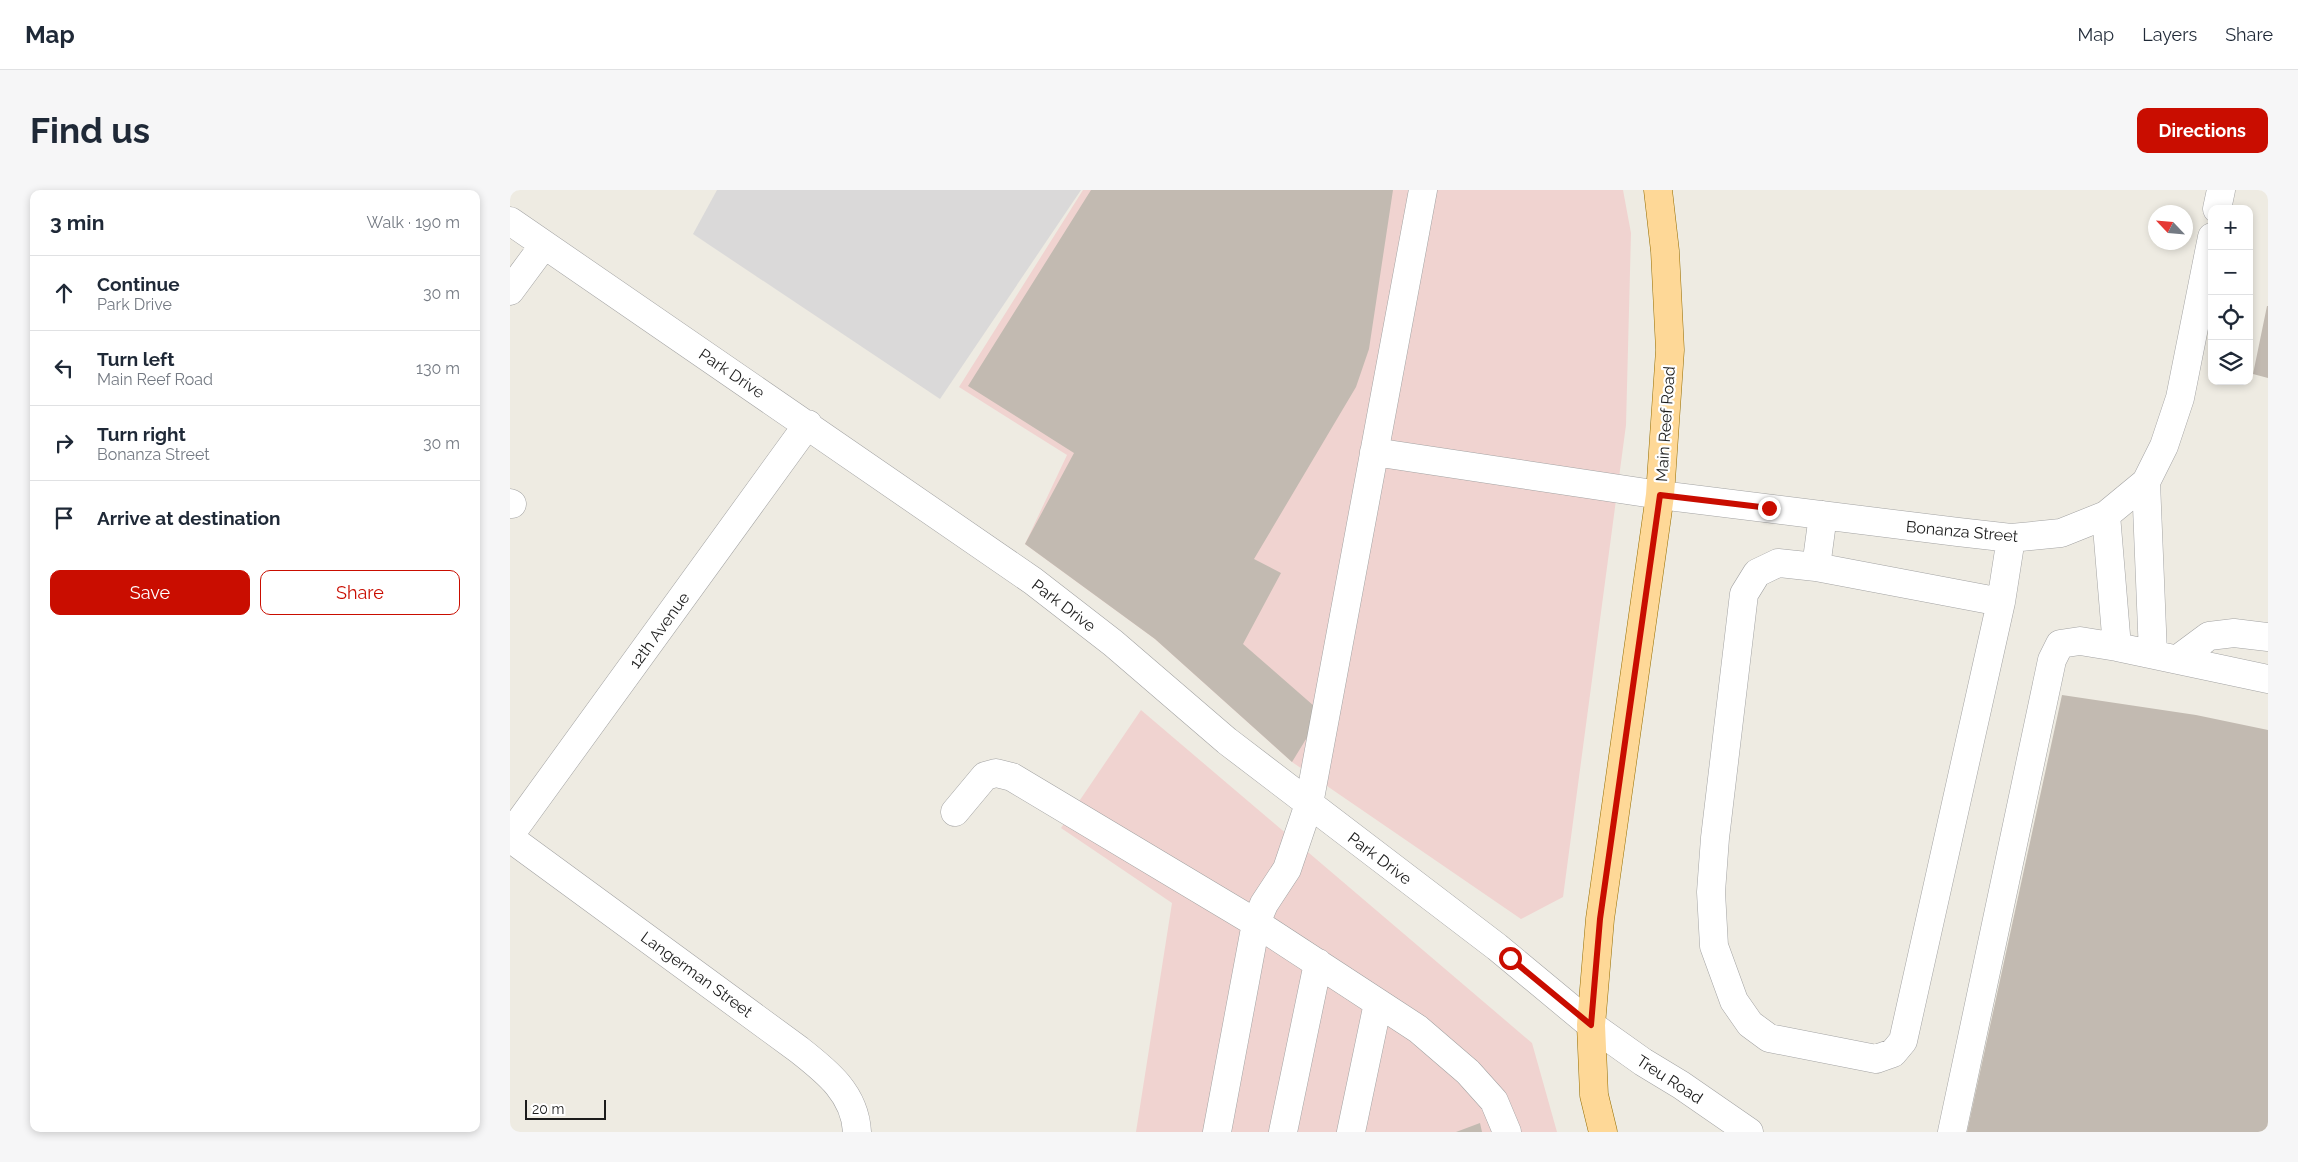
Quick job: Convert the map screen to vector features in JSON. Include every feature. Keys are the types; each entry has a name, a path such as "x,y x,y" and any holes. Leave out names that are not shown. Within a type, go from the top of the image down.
{"main road":[{"name":"Main Reef Road","path":"1602,1132 1594,1095 1591,1025 1600,919 1660,495 1670,350 1665,251 1658,190"}],"street":[{"path":"1217,1132 1256,923 1264,904 1287,869 1309,804 1422,190"},
{"path":"2218,205 2221,190"},
{"name":"Park Drive","path":"511,213 544,244 808,424 1047,592 1114,643 1227,741 1497,947 1591,1025"},
{"path":"510,291 544,244"},
{"name":"Bonanza Street","path":"1374,452 1660,495 2011,538 2061,533 2106,515 2146,482 2164,446 2180,398 2209,250"},
{"name":"12th Avenue","path":"510,836 808,424"},
{"path":"2146,482 2165,656"},
{"path":"1816,567 1823,515"},
{"path":"2106,515 2117,647"},
{"path":"2001,602 1816,567 1778,563 1757,573 1744,594 1715,838 1711,892 1714,946 1734,1001 1750,1024 1769,1038 1876,1059 1893,1053 1903,1041 2001,602 2011,538"},
{"path":"2165,656 2210,636 2234,633 2268,637"},
{"path":"1952,1132 2052,660 2060,644 2080,641 2117,647 2268,679"},
{"path":"955,812 985,776 996,773 1012,777 1256,923 1418,1029 1468,1072 1494,1101 1507,1132"},
{"name":"Langerman Street","path":"510,836 798,1049 834,1078 847,1098 857,1132"},
{"path":"1283,1132 1318,963"},
{"path":"1351,1132 1378,1003"},
{"name":"Treu Road","path":"1591,1025 1749,1132"}],"shaded area":[{"path":"717,190 1081,190 940,399 693,234"},
{"path":"1083,190 1623,190 1631,233 1626,425 1563,897 1521,919 1292,762 1155,639 1025,544 1067,455 959,387"},
{"path":"1141,710 1532,1043 1557,1132 1136,1132 1172,903 1061,828"}],"building":[{"path":"1091,190 1393,190 1369,349 1356,387 1254,559 1281,573 1243,644 1322,713 1292,762 1155,639 1025,544 1074,453 968,386"},
{"path":"2267,306 2268,306 2268,378 2253,374"},
{"path":"2062,695 2196,715 2268,730 2268,1132 1967,1132"},
{"path":"1480,1123 1482,1132 1456,1132"}],"route":[{"path":"1510,958 1591,1025 1600,919 1660,495 1769,508"}]}
